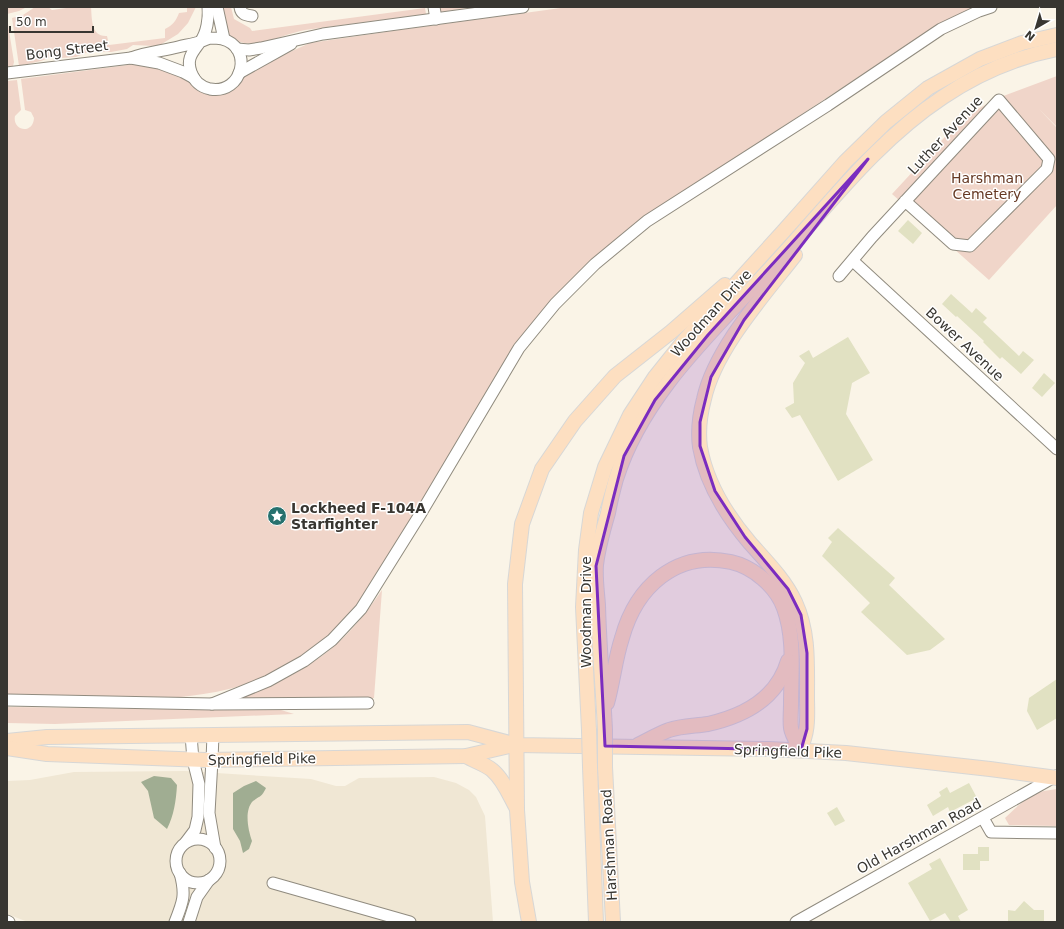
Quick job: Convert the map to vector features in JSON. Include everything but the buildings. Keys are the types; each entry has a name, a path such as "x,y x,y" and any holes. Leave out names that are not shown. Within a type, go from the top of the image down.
{"main road":[{"name":"Woodman Drive","path":"590,767 583,607 586,550 590,513 605,467 630,415 655,377 683,342 845,162 886,122 928,88 980,59 1022,44 1057,35"},
{"name":"Woodman Drive","path":"604,730 596,566 601,538 616,480 624,456 644,417 655,400 708,335 780,259 868,159 919,114 943,96 974,78 998,67 1057,49"},
{"path":"801,750 807,729 807,668 805,630 801,615 788,589 745,537 715,491 706,471 700,446 700,422 704,398 711,377 722,355 744,320 868,159"},
{"path":"529,922 522,882 517,810 515,584 522,524 542,469 575,420 615,376 671,332 782,233"},
{"path":"604,715 622,637 630,616 651,584 663,573 682,564 701,559 719,559 736,563 751,570 765,580 776,593 783,605 790,624 791,729 801,750"},
{"path":"634,746 669,730 733,717 759,704 771,693 780,680 787,666 791,641"},
{"name":"Harshman Road","path":"604,730 613,922"},
{"name":"Springfield Pike","path":"7,741 47,738 191,735 468,732 517,744 801,750 853,753 1056,777"},
{"name":"Springfield Pike","path":"7,748 47,754 212,760 466,756 517,744"},
{"path":"466,756 491,769 497,775 506,787 517,810"},
{"name":"Harshman Road","path":"590,767 596,922"}],"street":[{"path":"201,42 207,26 208,7"},
{"path":"217,7 224,39"},
{"path":"240,7 244,15 252,16"},
{"path":"434,7 436,19"},
{"path":"237,49 249,50 323,34 523,7"},
{"path":"212,704 268,681 304,661 332,640 361,609 421,513 519,348 555,304 595,264 647,221 828,105 941,29 991,7"},
{"path":"208,38 224,39 237,49 241,61 240,73 230,86 214,90 206,88 199,84 190,71 189,63 191,54 195,47 208,38"},
{"path":"240,73 295,41"},
{"path":"131,58 143,53 176,48 201,42"},
{"path":"131,58 159,63 194,78"},
{"name":"Bong Street","path":"7,73 131,58"},
{"name":"Luther Avenue","path":"839,276 872,237 905,201 999,100 1048,159 1047,168 970,246 953,244 905,201"},
{"name":"Bower Avenue","path":"853,261 1057,449"},
{"path":"7,700 212,704 368,703"},
{"path":"175,922 183,902 184,888 180,874 176,867 176,859 180,847 195,830 198,817 199,784 193,760 191,735"},
{"path":"212,735 209,813 215,848"},
{"name":"Old Harshman Road","path":"796,922 1056,777"},
{"path":"983,818 991,832 1057,832"},
{"path":"186,842 193,839 201,839 210,842 215,848 220,862 215,874 197,897 189,922"},
{"path":"180,874 185,879 194,883 209,880"},
{"path":"273,882 410,922"}],"highlighted area":[{"path":"868,159 744,320 711,377 700,422 700,446 715,491 745,537 788,589 801,615 807,653 807,729 801,750 605,746 596,566 624,456 655,400 708,335"}],"shaded area":[{"path":"185,771 311,779 336,786 345,786 359,778 434,777 456,783 469,790 476,797 485,816 493,922 28,922 7,914 7,781 30,780 74,772"},
{"path":"154,776 171,778 177,785 174,808 167,829 154,818 148,791 141,782"},
{"path":"256,781 266,788 262,795 253,801 248,810 248,826 252,841 249,849 243,853 240,841 233,829 233,793"}],"green space":[{"path":"7,7 27,7 7,14"},
{"path":"35,7 48,7 52,10 73,7 91,7 93,26 98,34 107,36 109,45 165,38 165,29 174,22 179,13 187,12 187,7 196,7 188,23 178,34 160,45 133,45 127,49 111,52 100,52 93,50 76,57 51,57 19,66 12,18 23,15"},
{"path":"222,7 231,7 234,19 250,28 252,31 425,8 426,14 305,30 264,42 243,43 234,40 227,33"},
{"path":"440,7 474,7 441,12"},
{"path":"568,7 980,7 921,36 651,213 616,240 584,268 563,289 364,596 341,624 303,655 275,672 260,678 229,689 199,695 181,697 7,696 7,81 17,80 21,110 15,116 15,121 19,128 27,129 33,123 34,118 31,112 25,110 21,79 143,63 187,78 199,89 240,81 246,75 263,64 310,43"},
{"path":"7,18 14,62 13,66 7,67"},
{"name":"Harshman Cemetery","path":"1057,76 1057,127 1039,109 1057,128 1057,205 989,280 892,194 956,125 978,109 998,98"},
{"path":"382,590 374,698 361,700 244,699 244,696 295,673 319,658 347,634"},
{"path":"7,707 281,710 294,714 55,724 7,723"},
{"path":"1057,789 1057,826 1009,825 1005,818 1023,802 1033,795"}],"place":[{"name":"Lockheed F-104A Starfighter","path":"277,516"}]}
